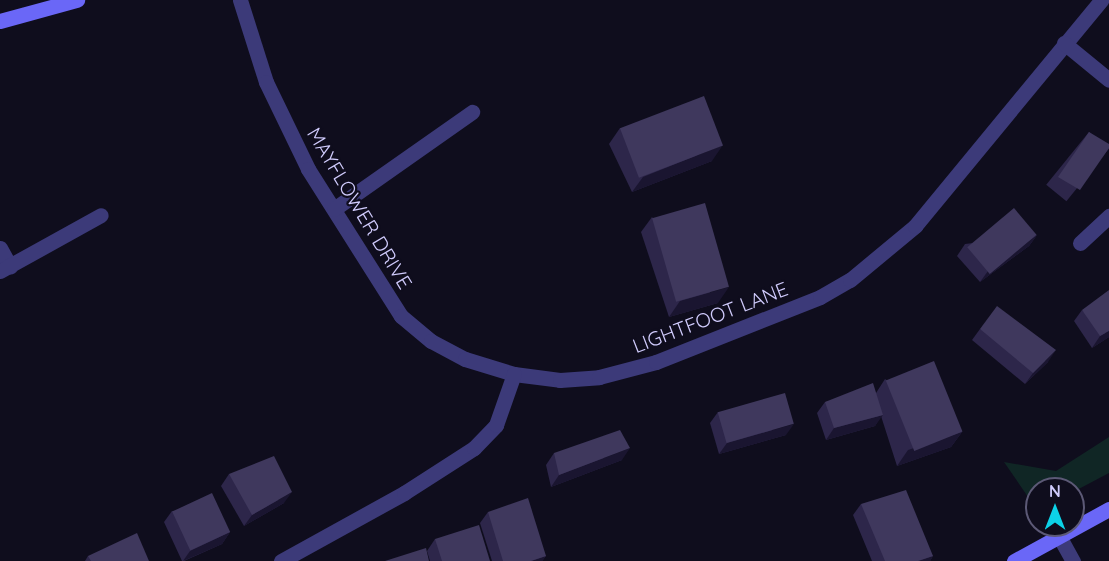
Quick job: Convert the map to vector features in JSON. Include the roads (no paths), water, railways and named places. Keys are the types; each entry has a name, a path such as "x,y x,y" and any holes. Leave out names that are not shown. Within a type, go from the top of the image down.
{"main road":[{"path":"0,21 77,0"},
{"path":"1085,522 1109,509"},
{"path":"1014,561 1057,537"}],"street":[{"name":"MAYFLOWER DRIVE","path":"240,0 266,82 308,169 401,316 414,328 465,359 514,374"},
{"name":"LIGHTFOOT LANE","path":"514,374 580,380 618,373 704,345 820,297 850,280 915,226 1101,0"},
{"path":"1064,43 1109,80"},
{"path":"334,209 472,112"},
{"path":"0,248 5,268 100,215"},
{"path":"1080,243 1109,216"},
{"path":"281,561 404,493 474,448 496,425 514,374"},
{"path":"1060,537 1073,561"}]}
